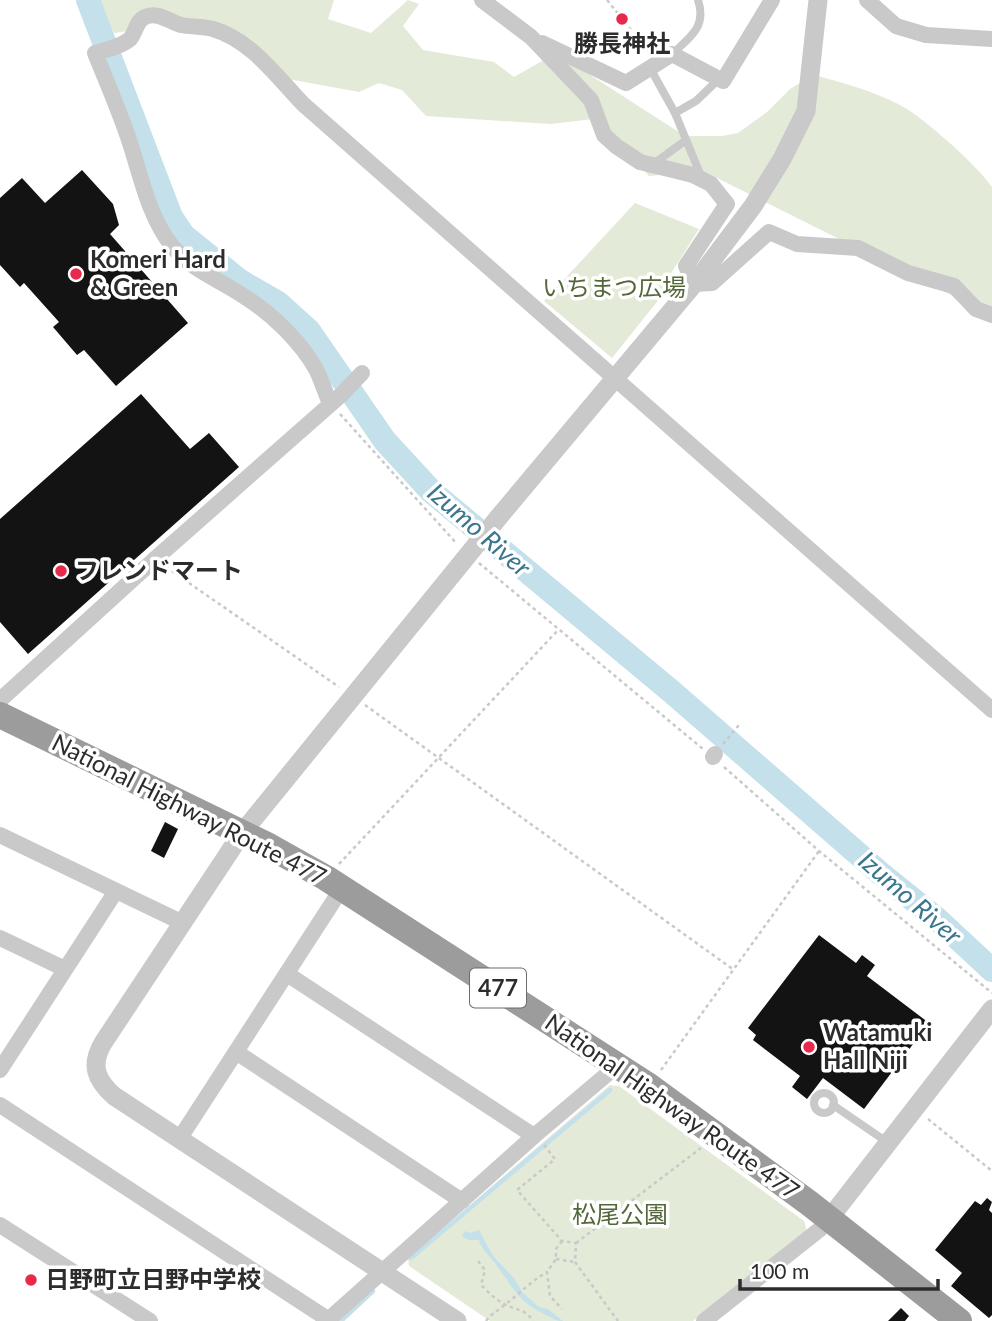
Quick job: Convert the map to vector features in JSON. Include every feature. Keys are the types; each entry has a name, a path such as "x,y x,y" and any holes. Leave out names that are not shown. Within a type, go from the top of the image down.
{"highway":[{"name":"National Highway Route 477","path":"0,715 242,834 334,883 649,1086 829,1219 959,1321"}],"street":[{"path":"482,0 531,37 591,100 604,135 640,162 693,175 711,184 727,204 686,266 694,284"},
{"path":"531,37 626,83 672,54 723,81 772,0"},
{"path":"457,1321 114,1096 98,1081 95,1068 98,1052 242,834 498,518 694,284 753,205 782,159 806,111 818,0"},
{"path":"867,0 896,26 926,35 992,39"},
{"path":"336,399 292,337 268,314 244,296 186,262 170,243 152,209 129,139 95,53 132,38 137,24 145,17 155,15 180,25 213,29 238,40 254,52 303,104 992,710"},
{"path":"694,284 712,283 769,233 797,244 858,248 908,273 954,286 976,309 992,315"},
{"path":"0,700 362,373"},
{"path":"0,835 183,923"},
{"path":"180,1138 288,974 334,883"},
{"path":"0,1070 7,1046 65,969 116,891"},
{"path":"0,937 65,969"},
{"path":"288,974 534,1136"},
{"path":"704,1321 819,1230 992,1009"},
{"path":"236,1052 462,1201"},
{"path":"0,1105 328,1320 534,1136 618,1065"},
{"path":"0,1225 150,1321"}],"lane":[{"path":"672,54 696,30 702,13 698,0"},
{"path":"654,65 702,180"},
{"path":"675,113 696,100 719,79"},
{"path":"651,166 687,140"},
{"path":"833,1105 887,1142"}],"path":[{"path":"607,0 654,65"},
{"path":"336,399 468,555 714,755 819,851 992,993"},
{"path":"155,559 439,758 734,970"},
{"path":"334,883 439,758 559,629"},
{"path":"714,755 739,725"},
{"path":"649,1086 819,851"},
{"path":"914,1108 992,1171"},
{"path":"548,1149 555,1159 517,1191 562,1241 576,1243 702,1148"},
{"path":"486,1321 491,1313 547,1272 556,1259 555,1249 562,1241"},
{"path":"576,1243 575,1262 618,1321"},
{"path":"556,1259 575,1262"},
{"path":"478,1261 485,1270 481,1284 505,1304 529,1314 533,1321"},
{"path":"547,1272 550,1296 562,1309"}],"green space":[{"path":"98,0 334,0 328,19 371,33 408,0 419,4 403,26 423,50 494,62 514,77 556,53 685,136 738,133 767,112 790,89 813,75 857,87 910,111 963,155 992,187 992,309 985,312 703,171 649,176 610,133 602,118 551,124 426,116 402,90 379,83 359,92 288,79 240,32 148,10 128,31 114,33"},
{"name":"いちまつ広場","path":"635,203 699,229 670,275 676,278 612,358 544,301"},
{"name":"松尾公園","path":"610,1085 619,1086 804,1221 807,1231 693,1321 490,1321 409,1266 408,1258"}],"water":[{"path":"479,1230 493,1256 514,1278 523,1293 539,1307 548,1309 563,1321 538,1311 524,1301 484,1251 479,1240 469,1240 462,1236 465,1231 470,1233"}],"building":[{"name":"Komeri Hard & Green","path":"82,170 113,204 119,225 110,234 188,323 116,386 84,350 77,355 53,327 59,322 24,283 20,287 0,265 0,198 22,178 45,203"},
{"name":"フレンドマート","path":"141,394 190,449 209,433 239,467 28,654 0,622 0,519"},
{"path":"165,822 178,829 164,858 151,851"},
{"path":"819,935 856,963 862,955 875,965 867,976 929,1023 864,1109 823,1078 807,1099 792,1087 800,1076 753,1040 756,1035 748,1028"},
{"path":"987,1198 992,1202 989,1210 992,1213 992,1315 989,1318 951,1286 962,1273 935,1250 975,1201 981,1205"},
{"path":"901,1308 909,1316 905,1321 888,1321"}],"waterway":[{"name":"Izumo River","path":"88,0 171,217 183,235 240,281 278,303 309,331 385,441 432,492 672,692 880,873 937,919 992,970"},
{"path":"411,1258 610,1090"},
{"path":"341,1321 373,1291"}],"place":[{"name":"勝長神社","path":"622,19"},
{"name":"Komeri Hard & Green","path":"76,274"},
{"name":"フレンドマート","path":"61,571"},
{"name":"Watamuki Hall Niji","path":"809,1047"},
{"name":"日野町立日野中学校","path":"31,1280"}]}
